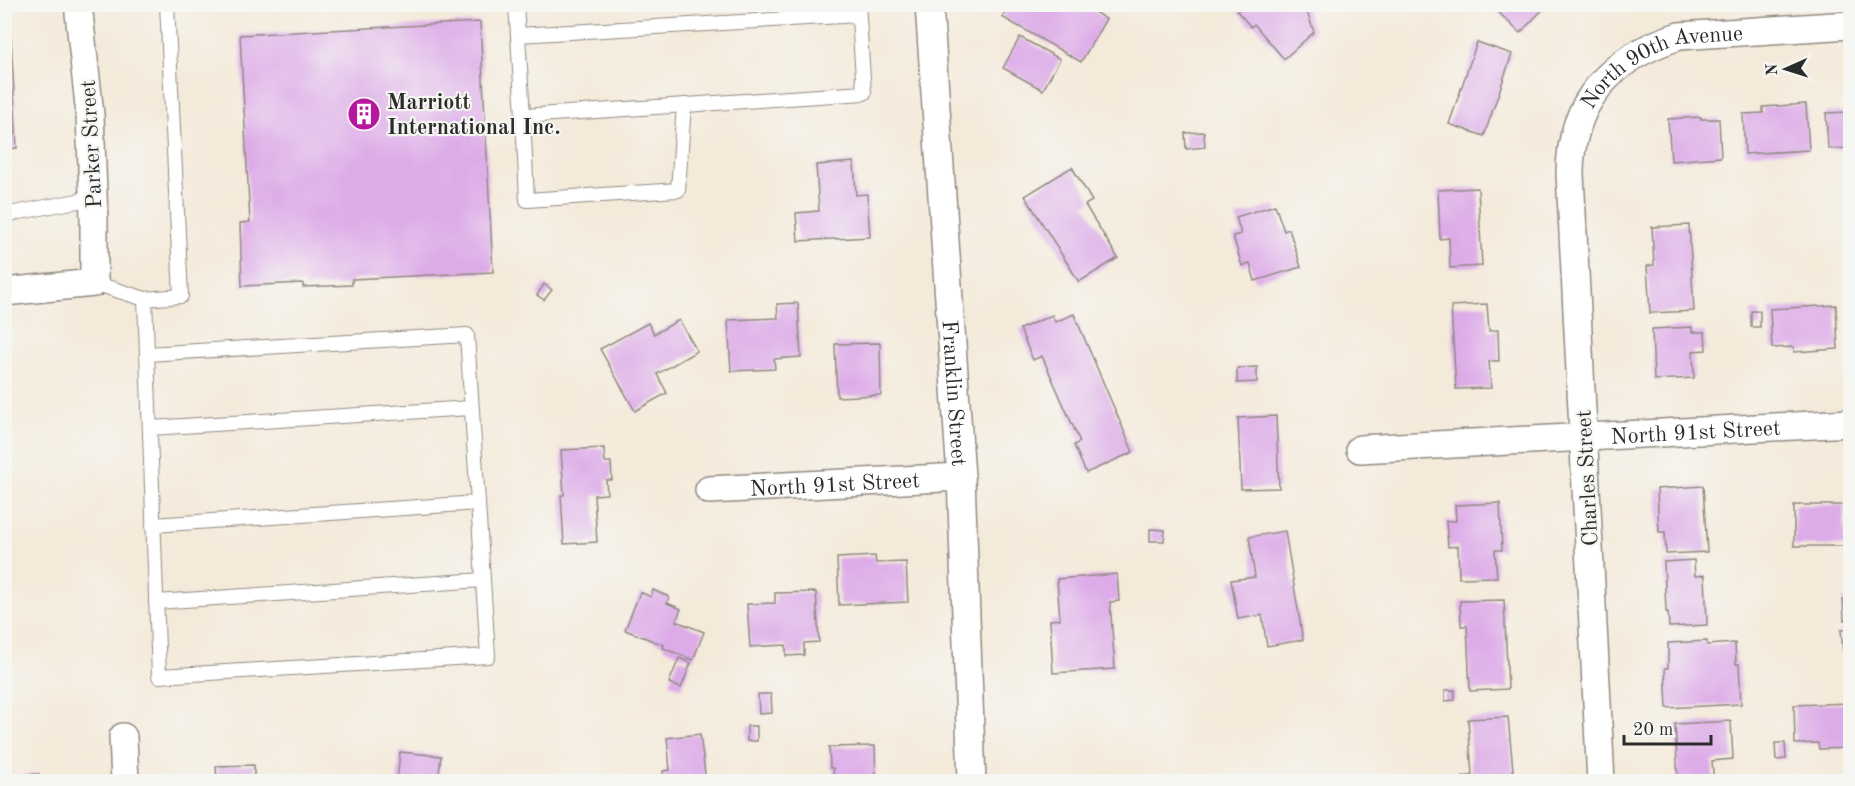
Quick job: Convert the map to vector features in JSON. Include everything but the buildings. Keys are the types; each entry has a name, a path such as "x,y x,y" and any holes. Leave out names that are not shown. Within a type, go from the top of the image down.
{"street":[{"name":"Parker Street","path":"78,4 90,115 94,284"},
{"name":"Franklin Street","path":"929,4 961,477 972,782"},
{"name":"North 90th Avenue","path":"1570,174 1576,131 1586,107 1606,76 1631,56 1654,44 1679,36 1851,25"},
{"name":"Charles Street","path":"1570,174 1601,782"},
{"path":"4,291 94,284"},
{"name":"North 91st Street","path":"1360,449 1851,423"},
{"name":"North 91st Street","path":"709,490 961,477"},
{"path":"123,737 125,782"}],"lane":[{"path":"94,284 146,299 181,296 167,4"},
{"path":"516,4 527,200 678,190 684,105"},
{"path":"518,35 858,10 864,93 523,116"},
{"path":"4,215 93,198"},
{"path":"146,299 147,354 159,675 488,656 467,335 147,354"},
{"path":"150,428 471,408"},
{"path":"153,525 478,503"},
{"path":"156,602 483,580"}],"place":[{"name":"Marriott International Inc.","path":"364,114"}]}
